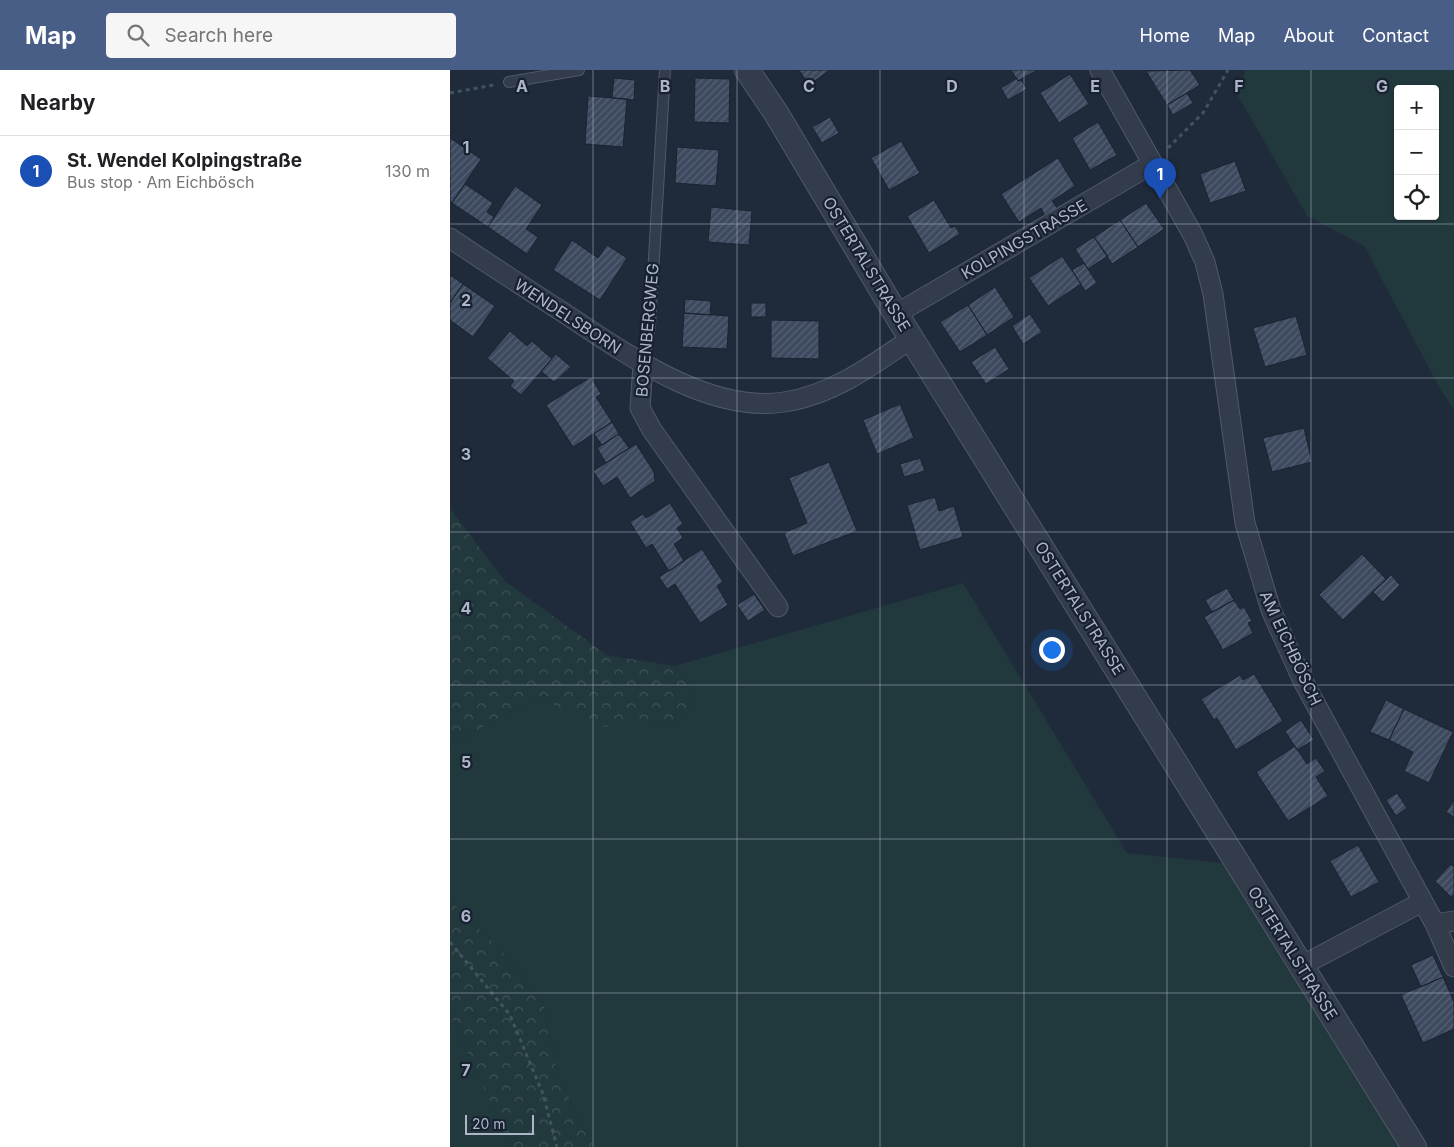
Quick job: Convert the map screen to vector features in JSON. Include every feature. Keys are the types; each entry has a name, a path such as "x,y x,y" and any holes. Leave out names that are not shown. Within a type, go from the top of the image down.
{"street":[{"name":"OSTERTALSTRASSE","path":"747,70 776,113 896,314 1414,1147"},
{"name":"AM EICHBÖSCH","path":"1100,70 1193,235 1205,262 1213,294 1244,523 1271,610 1303,680 1435,924 1454,967"},
{"name":"KOLPINGSTRASSE","path":"896,314 1152,164"},
{"name":"WENDELSBORN","path":"450,238 642,365 704,392 748,403 784,402 821,392 851,379 912,338"},
{"name":"BOSENBERGWEG","path":"642,365 640,408 652,430 778,607"},
{"path":"1301,966 1422,902"},
{"path":"1435,924 1454,921"}],"lane":[{"path":"509,82 579,70"},
{"name":"BOSENBERGWEG","path":"642,365 650,326 665,70"}],"path":[{"path":"1152,164 1203,113 1228,70"},
{"path":"450,93 509,82"},
{"path":"450,942 510,1015 543,1094 557,1147"}],"green space":[{"path":"1245,70 1454,70 1454,410 1439,387 1364,246 1307,216 1238,96"},
{"path":"450,509 506,582 607,655 674,666 689,687 690,719 594,728 539,696 450,745"},
{"path":"963,583 1127,853 1223,863 1404,1147 594,1147 558,1076 543,1001 500,949 450,900 450,745 539,696 594,727 690,719 689,687 674,666"},
{"path":"450,900 500,949 543,1001 558,1076 594,1147 511,1147 450,1013"},
{"path":"450,1013 507,1137 511,1147 450,1147"}],"building":[{"path":"799,70 830,70 809,85"},
{"path":"1011,70 1037,70 1018,81"},
{"path":"1190,70 1200,85 1167,105 1146,71"},
{"path":"1070,74 1089,104 1059,123 1040,93"},
{"path":"614,78 635,80 634,100 612,98"},
{"path":"695,78 730,79 729,123 694,122"},
{"path":"1017,78 1018,81 1021,80 1027,89 1008,100 1001,88"},
{"path":"1187,93 1193,103 1173,115 1167,105"},
{"path":"588,96 627,99 623,147 585,144"},
{"path":"830,117 839,133 822,143 812,127"},
{"path":"1098,122 1117,155 1090,170 1072,138"},
{"path":"450,138 481,159 452,203 450,201"},
{"path":"901,141 920,173 889,190 871,158"},
{"path":"677,147 719,150 716,186 675,183"},
{"path":"1058,158 1075,186 1052,201 1057,208 1045,216 1041,208 1019,222 1001,194"},
{"path":"1235,161 1246,191 1210,203 1200,174"},
{"path":"465,184 493,203 487,212 494,217 488,227 452,203"},
{"path":"515,186 542,205 526,229 538,237 527,254 488,227"},
{"path":"934,200 951,228 955,226 960,234 929,253 907,216"},
{"path":"1146,203 1164,229 1138,247 1120,220"},
{"path":"711,207 752,211 749,245 708,242"},
{"path":"1120,220 1138,247 1112,264 1094,237"},
{"path":"1094,237 1108,256 1088,269 1075,249"},
{"path":"572,240 598,258 607,245 627,258 600,300 553,270"},
{"path":"1062,256 1081,284 1048,306 1029,278"},
{"path":"1084,263 1097,283 1085,291 1072,270"},
{"path":"450,275 463,284 450,303"},
{"path":"463,284 495,306 473,337 450,320 450,303"},
{"path":"995,287 1014,317 987,335 968,305"},
{"path":"685,299 711,301 710,315 684,313"},
{"path":"751,303 766,303 766,317 751,317"},
{"path":"968,305 987,335 960,352 940,322"},
{"path":"684,313 729,316 727,349 682,347"},
{"path":"1030,314 1042,332 1023,344 1012,326"},
{"path":"1296,316 1307,355 1265,367 1253,328"},
{"path":"771,320 819,321 819,359 771,358"},
{"path":"510,331 527,346 532,341 552,359 521,395 510,386 514,381 487,358"},
{"path":"995,347 1009,369 986,384 971,362"},
{"path":"556,354 571,367 554,382 541,371"},
{"path":"591,377 601,394 596,397 612,422 573,447 546,405"},
{"path":"900,404 914,438 877,454 863,420"},
{"path":"612,422 619,434 602,445 594,434"},
{"path":"1304,428 1312,462 1272,472 1263,438"},
{"path":"619,434 629,448 606,463 597,448"},
{"path":"636,444 654,472 655,481 630,498 617,477 603,486 593,471"},
{"path":"920,458 925,471 904,477 900,464"},
{"path":"829,462 857,531 793,556 784,533 807,523 789,478"},
{"path":"935,497 939,511 954,506 963,537 920,550 907,505"},
{"path":"670,503 683,524 677,528 683,538 674,544 684,561 669,571 652,544 646,548 630,522 643,514 646,518"},
{"path":"702,549 723,582 717,586 728,605 700,623 675,584 667,589 659,577"},
{"path":"1362,554 1386,579 1343,620 1319,595"},
{"path":"1391,575 1400,585 1383,602 1373,592"},
{"path":"1227,588 1234,600 1212,612 1205,600"},
{"path":"754,594 765,610 748,621 737,605"},
{"path":"1234,600 1240,609 1244,607 1252,621 1248,623 1253,633 1223,650 1204,617"},
{"path":"1254,674 1283,721 1236,750 1217,718 1214,720 1201,699 1240,675 1243,680"},
{"path":"1386,700 1404,709 1389,740 1370,732"},
{"path":"1404,709 1453,732 1429,783 1404,771 1413,752 1389,740"},
{"path":"1301,720 1314,740 1297,750 1285,731"},
{"path":"1295,746 1307,764 1316,758 1325,771 1316,777 1328,796 1288,821 1256,772"},
{"path":"1397,793 1407,808 1396,816 1386,800"},
{"path":"1454,800 1454,817 1446,812"},
{"path":"1358,845 1379,882 1351,897 1330,861"},
{"path":"1451,864 1454,867 1454,894 1451,897 1435,881"},
{"path":"1433,955 1443,977 1421,987 1411,965"},
{"path":"1443,977 1454,1002 1454,1029 1423,1043 1401,995"}],"place":[{"name":"St. Wendel Kolpingstraße","path":"1160,199"}]}
